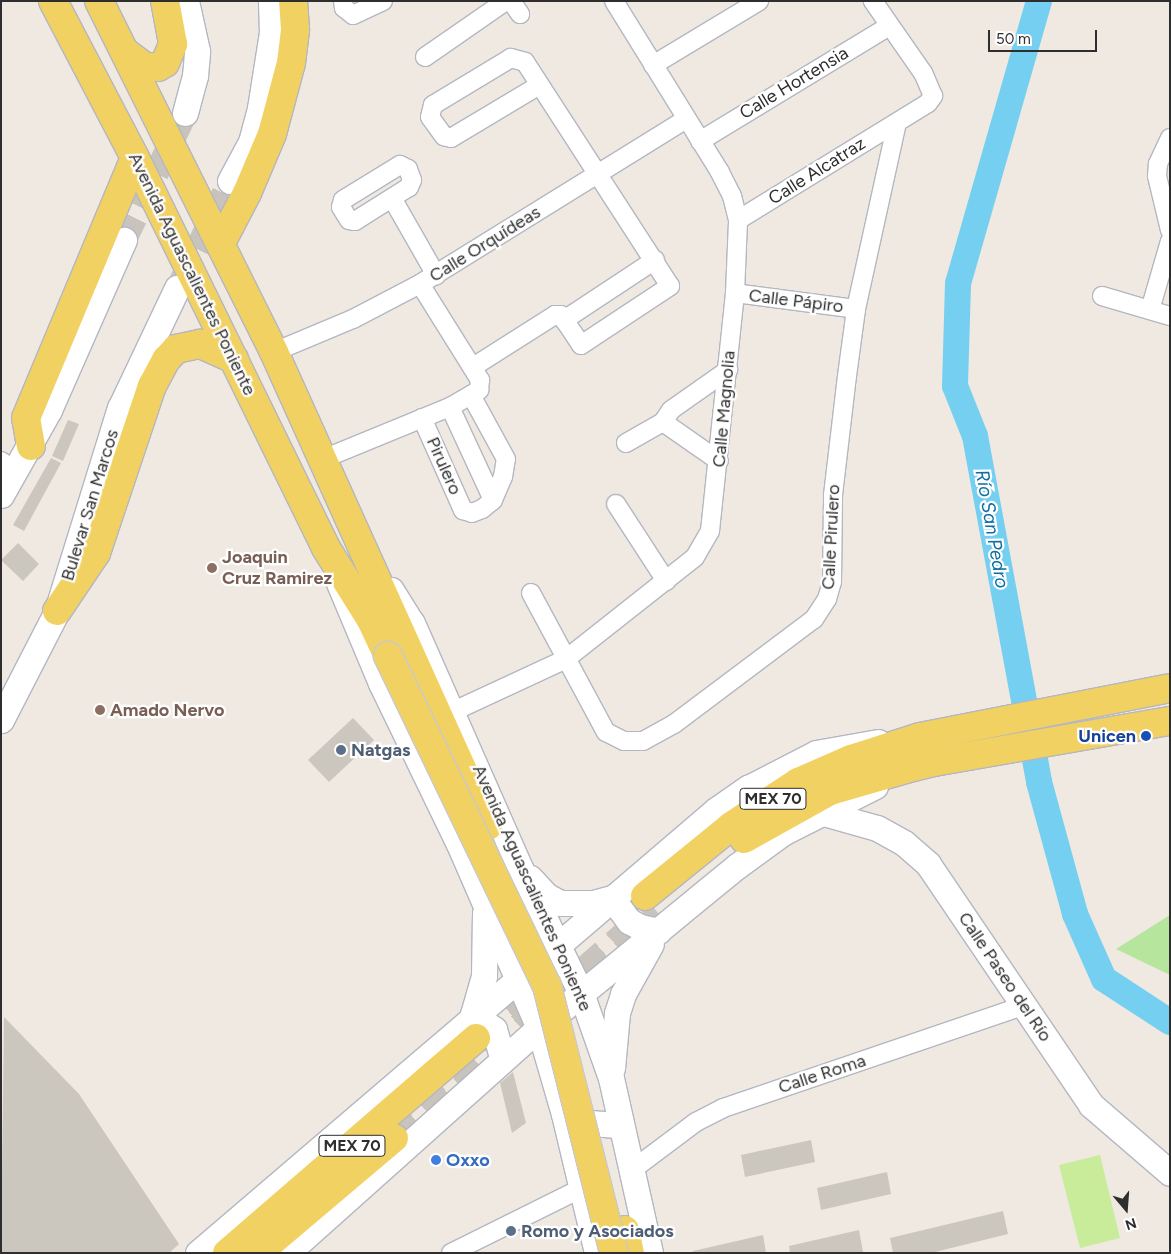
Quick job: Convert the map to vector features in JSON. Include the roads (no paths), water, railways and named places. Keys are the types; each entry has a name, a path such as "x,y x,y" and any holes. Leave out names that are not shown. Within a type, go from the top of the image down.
{"main road":[{"name":"Avenida Aguascalientes Poniente","path":"54,1 135,158 326,548 371,620 546,986 623,1245"},
{"name":"Avenida Aguascalientes Poniente","path":"100,1 274,352 362,543 488,826 561,978 575,1019 623,1245"},
{"path":"125,52 145,67 158,67 166,63 173,44 165,1"},
{"path":"221,243 247,193 272,134 291,63 294,29 293,1"},
{"path":"31,446 26,418 135,158"},
{"path":"57,611 96,553 152,386 166,360 176,349 200,344 234,359"},
{"name":"MEX 70","path":"653,912 731,826 798,782 852,759 920,737 963,727 1073,708 1170,688"},
{"name":"MEX 70","path":"653,912 742,841 786,814 830,791 906,769 1170,721"},
{"name":"MEX 70","path":"227,1253 475,1026"},
{"name":"MEX 70","path":"258,1253 394,1138"}],"street":[{"path":"185,113 195,76 196,51 186,1"},
{"path":"230,181 250,142 260,108 272,32 271,1"},
{"path":"343,1 344,8 354,15 383,1"},
{"path":"426,57 506,1"},
{"name":"Calle Magnolia","path":"454,711 566,659 695,557 710,531 719,461 735,293 738,220 732,196 614,1"},
{"path":"653,65 759,1"},
{"path":"873,1 889,26"},
{"name":"Calle Alcatraz","path":"738,220 928,103 933,96 923,73 889,26"},
{"name":"Calle Hortensia","path":"700,141 889,26"},
{"path":"473,367 555,315 561,315 581,345 670,286 655,260 538,86 525,62 511,58 433,106 430,117 444,136 451,138 538,86"},
{"name":"Calle Orquídeas","path":"274,352 353,319 436,275 686,119"},
{"name":"Calle Pirulero","path":"531,593 606,732 624,742 643,741 674,724 814,619 827,599 832,582 833,495 856,309 897,123"},
{"path":"1170,138 1158,164 1157,176 1170,230"},
{"path":"392,198 436,275"},
{"path":"1,495 8,466 31,446 124,240"},
{"path":"1150,310 1170,241"},
{"path":"564,320 655,260"},
{"path":"420,284 473,367 482,386 471,395 506,459 503,477 492,500"},
{"name":"Bulevar San Marcos","path":"1,720 57,611 120,408 178,288"},
{"name":"Calle Pápiro","path":"735,293 856,309"},
{"path":"1102,296 1170,316"},
{"path":"626,443 663,422 671,410 728,370"},
{"name":"Pirulero","path":"323,459 450,407 471,395"},
{"name":"Pirulero","path":"422,418 463,510 472,513 492,500 450,407"},
{"path":"663,422 719,461"},
{"path":"616,504 666,581"},
{"name":"Avenida Aguascalientes Poniente","path":"362,543 412,623 454,711 520,868 580,993 611,1078 650,1253"},
{"name":"Avenida Aguascalientes Poniente","path":"326,548 377,675 412,744 484,900 539,1028 570,1137 597,1253"},
{"name":"MEX 70","path":"198,1253 475,1026 519,979 716,810 779,770 816,753 855,744 920,737"},
{"name":"MEX 70","path":"287,1253 580,993 653,912 737,866 784,832 906,769"},
{"name":"Calle Paseo del Río","path":"820,812 878,828 904,843 928,864 1026,1005 1091,1104 1170,1174"},
{"path":"484,900 504,912 519,904 524,888 520,868"},
{"path":"520,868 547,896 560,902 593,903 612,898 629,921 640,927 653,912"},
{"path":"484,900 484,976 475,1026 494,1029 503,1060"},
{"path":"611,1078 616,1021 623,994 653,912"},
{"name":"Calle Roma","path":"632,1170 696,1122 723,1108 1026,1005"},
{"path":"570,1137 590,1123 621,1125"},
{"path":"451,1253 582,1188"}],"waterway":[{"name":"Río San Pedro","path":"1039,1 958,284 955,386 975,436 1039,782 1075,914 1104,979 1170,1022"}],"tunnel":[{"path":"124,240 185,113"},
{"path":"181,282 230,181"},
{"path":"394,1138 655,909"},
{"path":"476,1038 545,981"}],"place":[{"name":"Joaquin Cruz Ramirez","path":"212,568"},
{"name":"Amado Nervo","path":"100,710"},
{"name":"Unicen","path":"1146,736"},
{"name":"Natgas","path":"341,750"},
{"name":"Oxxo","path":"436,1160"},
{"name":"Romo y Asociados","path":"511,1231"}]}
